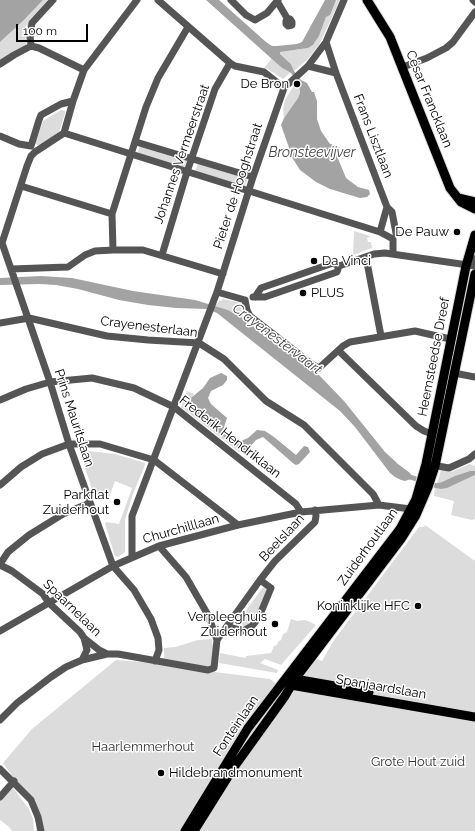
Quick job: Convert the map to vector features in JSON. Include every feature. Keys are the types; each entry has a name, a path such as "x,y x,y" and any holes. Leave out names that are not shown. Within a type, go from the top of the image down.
{"main road":[{"name":"César Francklaan","path":"361,0 374,11"},
{"name":"César Francklaan","path":"367,0 390,37 450,188 461,202 475,209"},
{"path":"457,197 475,202"},
{"name":"Heemsteedse Dreef","path":"430,465 432,434 450,339 470,266 475,235"},
{"name":"Heemsteedse Dreef","path":"425,483 454,373 475,274"},
{"name":"Zuiderhoutlaan","path":"290,680 401,539 425,483"},
{"name":"Spanjaardslaan","path":"290,680 475,711"},
{"name":"Spanjaardslaan","path":"290,680 475,717"},
{"name":"Fonteinlaan","path":"185,831 248,728 290,680"},
{"name":"Fonteinlaan","path":"194,831 290,680"}],"street":[{"path":"31,46 30,35 32,23 53,0"},
{"path":"0,136 33,149 64,132 84,70 137,0"},
{"path":"158,0 235,66 264,72 284,88"},
{"path":"230,0 246,15 255,20 261,18 278,1 287,18"},
{"name":"Pieter de Hooghstraat","path":"132,557 132,516 213,304 253,177 284,88 308,66 326,42 344,0"},
{"path":"403,67 427,58 446,48 453,42 475,12"},
{"path":"113,250 112,214 146,107 158,78 188,26"},
{"name":"Frans Lisztlaan","path":"326,42 387,207 392,212 396,232"},
{"path":"0,64 31,46 39,48 84,70"},
{"name":"Johannes Vermeerstraat","path":"162,255 187,172 215,89 230,62"},
{"path":"308,66 336,72"},
{"path":"1,243 33,149 41,115 61,104 73,101"},
{"path":"64,132 249,192 380,232 393,239 393,254"},
{"path":"136,142 253,177"},
{"path":"21,186 112,214"},
{"path":"380,232 387,207"},
{"name":"Prins Mauritslaan","path":"1,243 18,286 69,444 113,566"},
{"path":"11,269 68,267 85,255 95,251 143,250 223,274"},
{"path":"217,292 245,300 255,297 262,288 334,263 341,265 385,253 470,266 475,259"},
{"path":"366,257 381,336"},
{"path":"245,300 250,316 313,365 319,368 350,342 415,331 450,339"},
{"name":"Crayenesterlaan","path":"0,323 29,318 107,336 199,343 224,359 266,401 304,425 374,494 383,505"},
{"path":"338,351 416,426 432,434"},
{"path":"454,373 475,377"},
{"name":"Frederik Hendriklaan","path":"1,398 50,382 92,378 134,388 174,407 296,504 301,512"},
{"path":"0,485 21,467 42,454 69,444 100,444 154,460 238,525"},
{"path":"430,465 448,468 473,458"},
{"path":"0,564 8,552 29,535 63,514 90,503"},
{"name":"Churchilllaan","path":"0,631 113,566 159,546 238,525 315,510 383,505 412,513"},
{"name":"Beelslaan","path":"217,640 275,561 315,522 315,510"},
{"path":"0,720 17,703 51,676 82,660 107,654 208,670 214,668 217,640 208,615 186,577 159,546"},
{"name":"Spaarnelaan","path":"0,564 43,594 84,638 99,650 107,654"},
{"path":"113,566 134,590 151,619 158,638 160,650 155,661"},
{"name":"Beelslaan","path":"228,625 232,628 243,631 252,626 259,617 271,588 260,580"},
{"path":"82,660 87,650 84,638"},
{"path":"0,769 14,781 31,800 38,817 40,830"},
{"path":"0,796 14,781"}],"green space":[{"path":"43,0 48,0 29,22 28,41 26,44 23,48 0,61 0,42"},
{"path":"336,0 340,0 319,45 306,61 294,71 291,64 280,54 280,52 308,48 313,45 319,36 326,17"},
{"path":"272,58 282,68 290,73 283,79 264,68"},
{"path":"298,83 300,93 298,98 284,118 283,109 285,100 293,87"},
{"path":"61,110 65,111 65,113 59,132 40,145 37,145 35,143 43,121"},
{"path":"140,145 187,160 184,168 138,153"},
{"path":"198,163 247,179 245,187 195,171"},
{"path":"354,231 370,236 367,238 368,242 371,242 372,248 353,255"},
{"path":"223,299 241,303 243,312 242,318 228,310 215,306"},
{"path":"187,391 194,394 187,408 241,450 239,452 181,407"},
{"path":"81,450 115,454 145,463 125,520 125,552 118,557 115,556 105,524 106,522 119,524 132,488 115,481 108,500 94,495 80,453"},
{"path":"470,464 475,466 475,471 464,473 437,483 441,470 451,472"},
{"path":"475,475 475,519 472,520 451,515 454,501 434,496 435,487 437,489 451,486"},
{"name":"Haarlemmerhout","path":"425,525 475,561 475,831 36,831 37,811 3,763 32,729 116,660 154,663 270,679 290,693 314,658 322,661 334,640 419,527 424,527"},
{"path":"263,587 267,589 256,617 246,627 235,626"},
{"path":"291,619 297,621 305,620 316,625 281,665 265,659 260,663 278,670 277,673 219,663 220,653 246,658 246,656 271,653 274,646 281,640 283,634 287,632"},
{"path":"212,639 213,648 211,666 209,667 164,659 164,648 175,647 198,640"},
{"path":"13,788 29,809 33,819 34,831 12,831 0,820 0,799"}],"water":[{"path":"0,0 43,0 0,42"},
{"name":"Bronsteevijver","path":"206,0 219,0 266,42 272,46 277,46 302,42 325,0 336,0 330,15 326,17 319,36 313,45 308,48 280,52 280,54 291,64 301,80 307,83 312,92 314,92 317,101 317,119 321,131 330,144 332,144 346,178 358,187 369,190 370,194 367,197 360,198 330,189 316,182 300,170 293,159 281,125 298,98 300,93 299,85 291,73 282,68"},
{"path":"41,276 72,278 133,291 195,300 228,310 242,318 319,375 344,401 385,452 410,473 412,477 411,479 405,481 401,480 390,473 355,427 340,411 217,313 207,309 176,308 119,300 78,289 56,285 0,285 0,278"},
{"path":"221,373 227,376 227,380 223,385 211,391 208,398 211,404 227,418 224,427 227,433 241,441 248,438 257,430 265,431 296,455 304,446 308,447 310,452 299,464 294,464 263,437 256,440 247,450 241,450 197,416 191,407 191,398 203,388 210,378"},
{"path":"470,471 475,471 475,475 447,488 440,489 435,487 437,483"}],"waterway":[{"name":"Crayenestervaart","path":"407,476 437,486 441,485"}],"place":[{"name":"De Bron","path":"297,84"},
{"name":"De Pauw","path":"457,232"},
{"name":"Da Vinci","path":"314,261"},
{"name":"PLUS","path":"303,293"},
{"name":"Parkflat Zuiderhout","path":"117,502"},
{"name":"Koninklijke HFC","path":"418,606"},
{"name":"Verpleeghuis Zuiderhout","path":"275,624"},
{"name":"Hildebrandmonument","path":"161,773"}],"park label":[{"name":"Grote Hout zuid","path":"418,762"}]}
